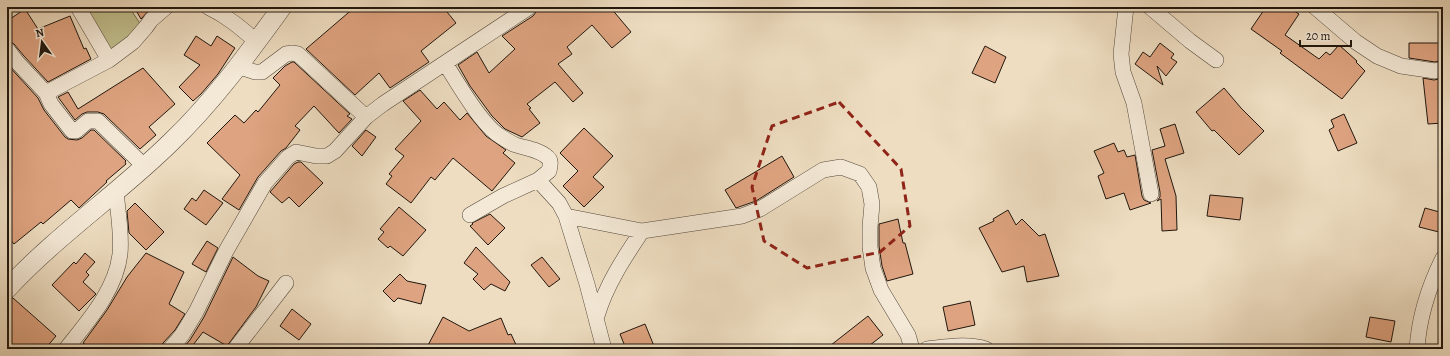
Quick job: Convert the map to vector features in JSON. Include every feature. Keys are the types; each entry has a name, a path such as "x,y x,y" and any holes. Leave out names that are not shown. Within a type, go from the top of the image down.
{"street":[{"path":"78,7 109,60"},
{"path":"46,93 109,60 133,42 151,20 166,7"},
{"path":"208,7 222,13 257,42"},
{"path":"7,289 24,271 53,245 116,192 170,143 198,113 257,42 282,7"},
{"path":"1126,7 1121,54 1123,72 1134,103 1152,194"},
{"path":"1150,7 1190,41 1216,60"},
{"path":"1314,7 1356,42 1377,56 1401,66 1435,71 1443,69"},
{"path":"170,349 182,335 196,312 226,251 265,183 292,154 301,152 316,156 327,156 335,151 366,116 528,8"},
{"path":"7,49 46,93 51,104 72,131 76,131 88,121 98,121 144,166"},
{"path":"237,66 255,72 262,72 286,54 298,54 366,116"},
{"path":"445,62 471,102 484,120 497,134 514,144 548,157 551,163 549,171 538,180 503,196 470,215"},
{"path":"566,216 642,231 742,216 760,209 823,170 842,167 860,174 869,187 872,204 870,247 873,268 881,290 908,335 912,349"},
{"path":"538,180 559,203 566,216 596,316 604,349"},
{"path":"66,349 102,300 116,272 120,253 116,192"},
{"path":"596,316 601,302 618,268 642,231"},
{"path":"1417,349 1423,306 1437,269 1443,258"},
{"path":"235,349 286,283"},
{"path":"927,349 977,346 986,349"}],"highlighted area":[{"path":"839,102 901,169 910,226 880,252 807,268 764,241 752,187 772,126"}],"shaded area":[{"path":"81,7 129,7 143,28 108,64"}],"building":[{"path":"134,7 152,7 141,19"},
{"path":"355,7 443,7 456,23 421,51 429,62 390,88 379,73 355,95 306,49"},
{"path":"537,7 610,7 631,32 612,48 592,25 567,47 572,54 558,64 583,93 573,102 555,82 527,104 540,123 522,137 505,129 492,116 470,86 458,65 477,52 489,73 515,49 502,36 533,16"},
{"path":"1266,7 1288,7 1299,14 1285,35 1319,59 1326,52 1330,55 1339,45 1357,61 1356,62 1365,71 1342,99 1280,53 1282,51 1251,29"},
{"path":"25,9 38,29 70,16 84,49 86,48 91,59 48,82 14,44 7,40 7,21"},
{"path":"196,36 211,46 217,36 235,48 218,74 193,101 179,87 200,65 184,55"},
{"path":"1160,43 1174,54 1171,58 1177,62 1166,76 1157,66 1163,85 1135,64 1143,52 1150,57"},
{"path":"1409,43 1443,43 1443,60 1435,62 1409,58"},
{"path":"985,46 1006,57 995,83 972,73"},
{"path":"294,62 350,114 347,116 352,119 339,133 314,106 295,126 300,130 286,148 281,151 258,177 239,210 222,199 240,175 207,143 235,115 244,123 256,110 258,112 280,85 273,78 285,66"},
{"path":"7,64 38,98 44,110 65,137 68,139 77,140 82,138 91,130 94,130 126,161 126,164 106,181 107,182 79,208 71,200 43,224 41,222 14,244 7,236"},
{"path":"143,68 175,104 149,127 156,135 140,149 104,114 98,112 87,112 75,120 58,97 68,92 78,109"},
{"path":"1423,78 1434,80 1443,78 1443,123 1428,124"},
{"path":"1224,88 1264,131 1239,155 1214,130 1212,131 1196,112"},
{"path":"420,90 437,109 444,102 460,120 467,113 486,136 506,150 503,153 515,163 492,191 453,158 435,180 431,177 411,203 386,184 392,176 389,174 404,156 395,149 421,121 403,101"},
{"path":"1344,114 1357,143 1338,151 1329,130 1334,127 1331,120"},
{"path":"1175,124 1184,153 1165,159 1176,196 1177,230 1162,231 1161,199 1157,201 1160,197 1160,192 1152,150 1165,146 1160,129"},
{"path":"584,128 613,156 593,177 604,187 584,207 563,186 578,171 560,153"},
{"path":"366,130 376,137 362,156 352,146"},
{"path":"1114,143 1118,152 1124,150 1127,157 1135,155 1142,196 1144,200 1151,203 1130,210 1124,193 1106,199 1098,176 1104,173 1094,151"},
{"path":"782,156 794,177 756,201 736,208 725,190"},
{"path":"301,162 323,183 299,207 289,197 282,203 270,192 294,164"},
{"path":"204,190 223,203 206,225 184,209 192,198 196,201"},
{"path":"1210,195 1243,198 1240,220 1207,216"},
{"path":"135,203 164,232 146,250 129,233 127,211"},
{"path":"399,207 426,230 403,256 390,246 388,248 378,239 384,232 380,229"},
{"path":"1425,208 1443,213 1443,233 1419,227"},
{"path":"1008,210 1016,225 1022,219 1039,236 1045,234 1059,276 1027,282 1024,266 1002,272 979,228 994,221 993,219"},
{"path":"490,214 505,228 488,245 470,226 473,224 472,223"},
{"path":"898,219 903,243 905,243 913,274 887,281 882,266 879,246 879,224"},
{"path":"207,241 218,248 206,272 192,264"},
{"path":"476,247 510,282 505,291 491,284 484,290 473,279 478,274 464,263"},
{"path":"85,253 95,262 86,272 89,275 83,282 96,294 79,311 52,285 74,262 76,264"},
{"path":"146,253 184,272 169,304 185,314 175,330 163,343 161,349 93,349 83,343 107,310 127,277"},
{"path":"233,257 258,276 269,281 256,307 227,346 203,332 190,349 182,349 190,340 204,317"},
{"path":"542,257 560,279 549,287 531,265"},
{"path":"400,274 407,281 426,285 421,304 398,298 394,302 383,291"},
{"path":"13,298 56,336 45,349 11,349 7,345 7,300"},
{"path":"970,301 975,325 948,331 943,307"},
{"path":"292,309 311,324 299,340 280,326"},
{"path":"868,316 883,335 865,349 826,349"},
{"path":"443,317 469,331 501,318 508,335 511,334 518,349 426,349"},
{"path":"1370,317 1395,321 1391,342 1366,337"},
{"path":"645,324 654,346 647,349 626,349 620,334"}]}
